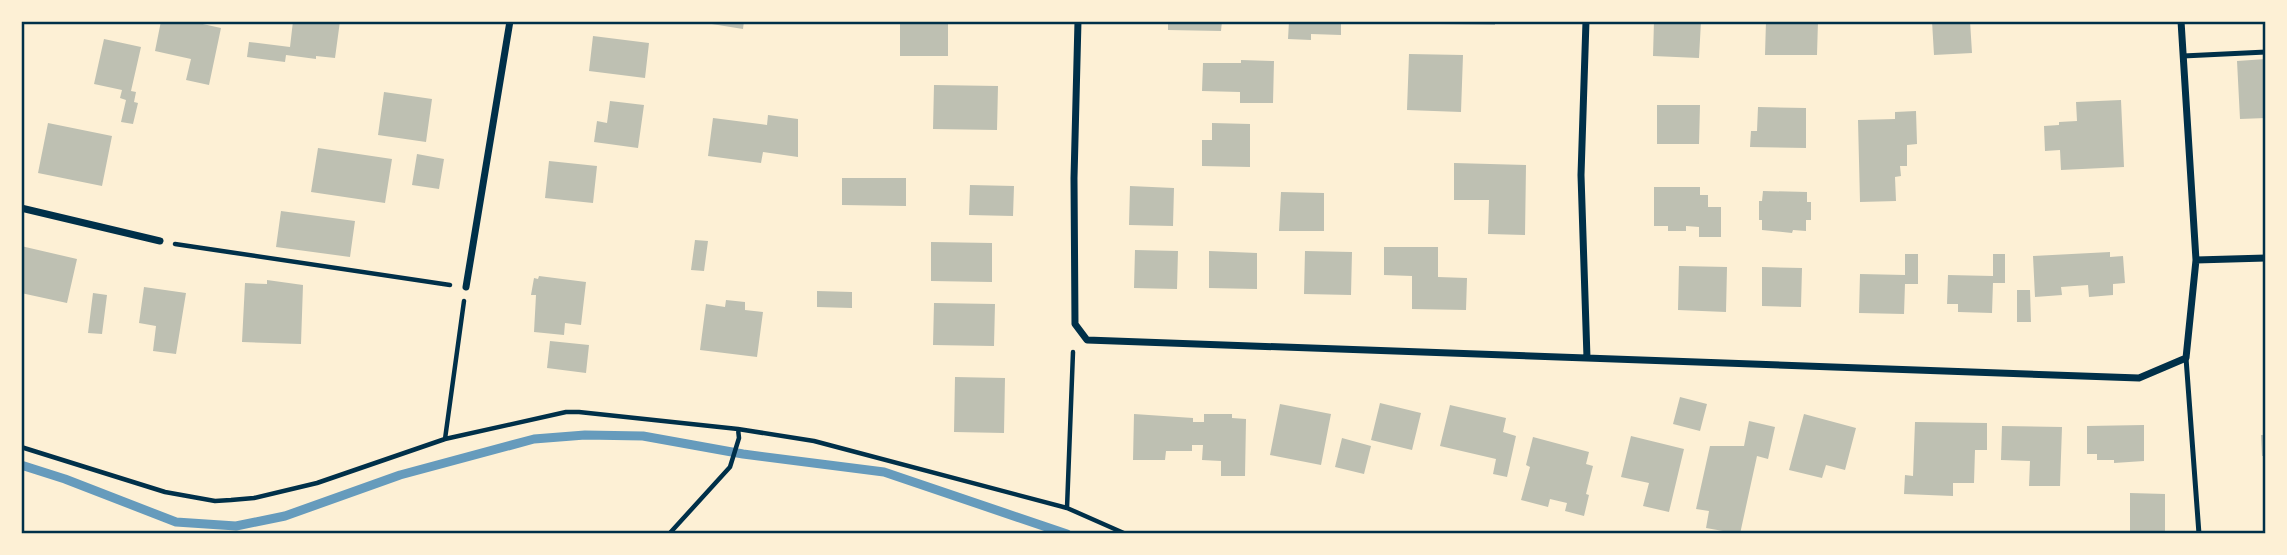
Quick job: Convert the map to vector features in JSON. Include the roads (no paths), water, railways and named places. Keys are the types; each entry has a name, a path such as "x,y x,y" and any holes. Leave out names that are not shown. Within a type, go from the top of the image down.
{"street":[{"path":"466,288 510,21"},
{"path":"1079,21 1074,178 1075,324 1087,340 2139,378 2186,358 2196,260 2181,21"},
{"path":"1586,21 1581,175 1587,358"},
{"path":"21,208 160,241"},
{"path":"2196,260 2266,258"}],"lane":[{"path":"2183,56 2266,52"},
{"path":"2186,358 2199,534"}],"waterway":[{"path":"21,465 176,522 236,526 285,516 400,475 534,439 585,435 643,436 743,454 884,472 1067,534"}]}
